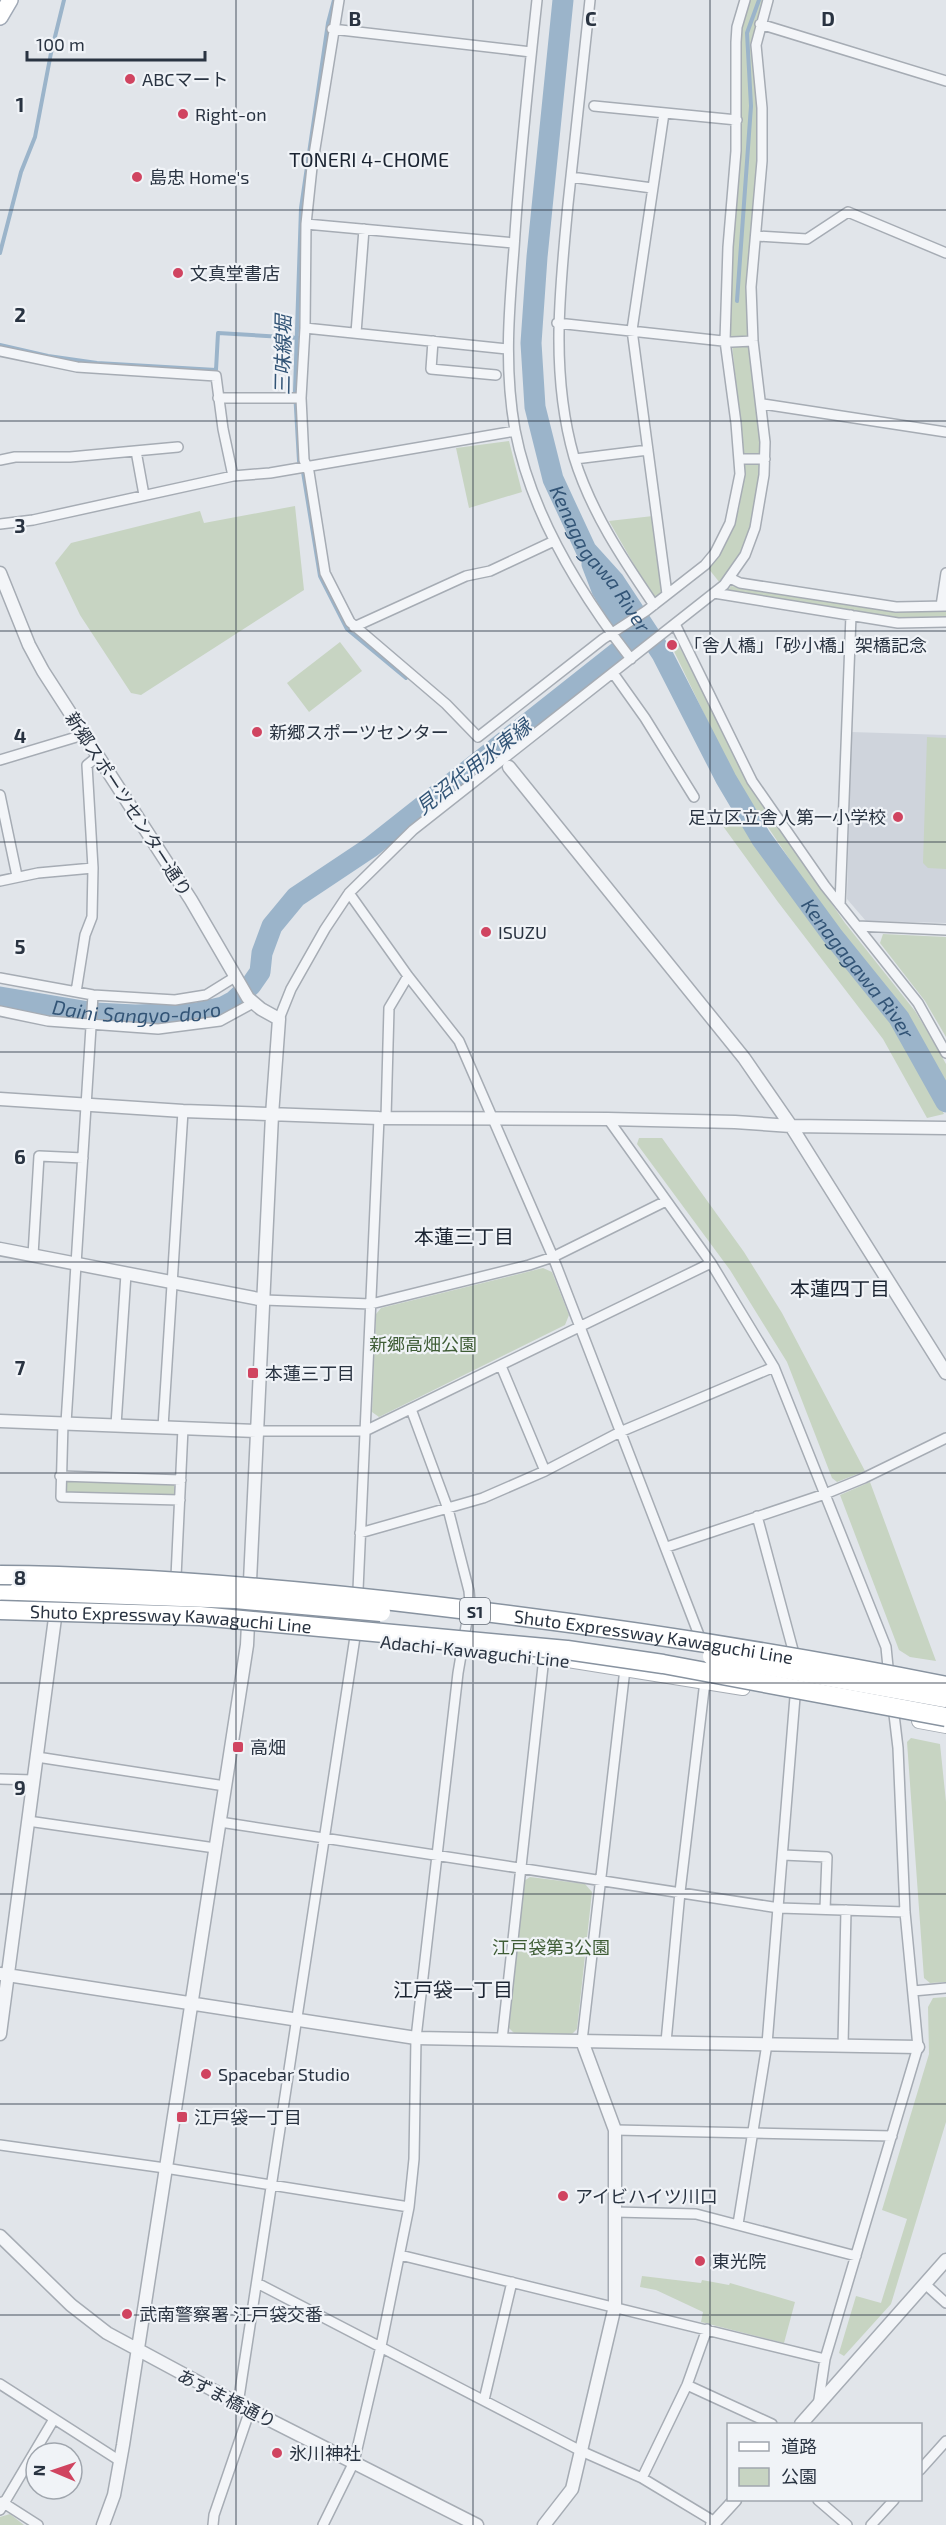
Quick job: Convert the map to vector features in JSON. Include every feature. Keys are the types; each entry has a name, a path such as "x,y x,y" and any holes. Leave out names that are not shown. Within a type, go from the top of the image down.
{"highway":[{"name":"Shuto Expressway Kawaguchi Line","path":"0,1573 321,1593 546,1619 727,1646 946,1686"},
{"path":"9,1595 237,1609 397,1624 507,1638 567,1650"},
{"path":"9,1595 235,1599 502,1624 662,1647 946,1698"},
{"name":"Shuto Expressway Kawaguchi Line","path":"0,1610 200,1616 567,1650 663,1664 946,1717"}],"main road":[{"path":"0,17 10,0"},
{"path":"0,1573 176,1577 358,1590 699,1635 946,1679"},
{"name":"Adachi-Kawaguchi Line","path":"0,1617 248,1627 544,1657 705,1681 946,1726"}],"street":[{"path":"339,0 332,29 306,224 305,328 301,398 304,460 302,467 325,573 354,627 446,704 478,737 616,635 705,565 723,540 735,506 740,474 725,341 728,247 737,120 736,35 745,0"},
{"path":"537,0 514,243 507,349 515,431 530,482 554,541 629,657"},
{"path":"590,0 557,323 560,387 575,459 588,495 613,544 654,605"},
{"path":"103,2525 114,2495 138,2351 248,1627 272,1114 279,1019 291,989 325,928 349,893 413,830 506,763 614,673 629,657 645,648 714,593 730,578 745,555 755,528 765,459 762,404 753,341 751,287 762,161 762,108 756,45 768,0"},
{"path":"760,24 946,81"},
{"path":"332,29 531,52"},
{"path":"594,106 737,120"},
{"path":"664,113 632,330 667,594"},
{"path":"571,177 652,188"},
{"path":"756,236 807,239 848,212 946,253"},
{"path":"306,224 514,243"},
{"path":"356,333 364,229"},
{"path":"557,323 725,341 753,341"},
{"path":"305,328 507,349"},
{"path":"433,341 431,369 496,375"},
{"path":"0,351 77,367 216,376 218,399 233,476"},
{"path":"218,399 301,398"},
{"path":"762,404 946,432"},
{"path":"0,524 33,520 233,476 302,467 515,431"},
{"path":"0,460 178,447"},
{"path":"575,459 648,450"},
{"path":"136,451 144,495"},
{"path":"739,459 765,459"},
{"path":"354,627 466,576 490,571 554,541"},
{"name":"新郷スポーツセンター通り","path":"0,573 29,645 83,735 191,900 237,980 251,1000 279,1019"},
{"path":"730,578 740,583 896,606 944,606 946,573"},
{"path":"714,593 898,622 946,622"},
{"path":"840,905 850,615"},
{"path":"675,624 752,782 840,905 918,1003 946,1053"},
{"path":"614,673 694,797"},
{"path":"0,760 83,735"},
{"path":"76,992 85,935 92,917 93,868 87,765 97,757"},
{"path":"506,763 744,1058 791,1126 946,1373"},
{"path":"0,795 17,876"},
{"path":"0,881 17,876 93,868"},
{"path":"349,893 408,976 459,1041 554,1257 579,1328 667,1547 699,1635"},
{"path":"857,926 946,930"},
{"path":"358,1590 371,1304 389,1008 408,976"},
{"path":"0,978 76,992 93,1000 194,998 237,980"},
{"path":"93,1000 60,1476 61,1497 180,1500"},
{"path":"0,1011 48,1022 158,1029 220,1021 251,1000"},
{"path":"0,1099 183,1111 382,1118 608,1119 735,1122 791,1126 944,1128"},
{"path":"163,1427 183,1111"},
{"path":"608,1119 711,1263 774,1367 886,1647 898,1748 905,1912 918,2047 825,2359 817,2406"},
{"path":"33,1255 39,1156 83,1158"},
{"path":"0,1249 264,1300 371,1304 554,1257 666,1201"},
{"path":"0,1421 258,1431 365,1431 711,1263"},
{"path":"116,1425 126,1274"},
{"path":"501,1366 545,1471"},
{"path":"360,1533 483,1498 545,1471 620,1432 774,1367"},
{"path":"323,2525 354,2462 381,2346 409,2207 414,2159 416,2038 436,1856 462,1648 470,1603 470,1591 448,1509 411,1409"},
{"path":"176,1577 183,1428"},
{"path":"667,1547 825,1494 864,1478 946,1438"},
{"path":"60,1476 181,1480"},
{"path":"757,1516 793,1650"},
{"path":"0,2034 4,1975 28,1821 55,1618"},
{"path":"237,2404 273,2184 323,1837 355,1637"},
{"path":"502,2040 544,1657"},
{"path":"544,2525 572,2489 615,2306 615,2130 582,2041 625,1669"},
{"path":"666,2042 680,1892 705,1681"},
{"path":"738,2224 767,2044 795,1697"},
{"path":"37,1757 225,1786"},
{"path":"0,1779 33,1780"},
{"path":"28,1821 215,1848"},
{"path":"220,1822 779,1908 905,1912"},
{"path":"783,1855 827,1857 825,1909"},
{"path":"843,2045 846,1910"},
{"path":"4,1975 416,2038 918,2047"},
{"path":"913,1991 946,1988"},
{"path":"615,2130 892,2136"},
{"path":"0,2145 273,2184 409,2207"},
{"path":"615,2212 696,2214 856,2256"},
{"name":"あずま橋通り","path":"0,2236 89,2320 138,2351 237,2404 477,2525"},
{"path":"400,2255 825,2359"},
{"path":"802,2423 946,2260"},
{"path":"484,2400 512,2282"},
{"path":"257,2283 581,2451 642,2478 714,2523 733,2501"},
{"path":"925,2284 946,2303"},
{"path":"642,2478 687,2385 707,2329"},
{"path":"0,2384 120,2461"},
{"path":"687,2385 770,2423"},
{"path":"213,2525 249,2410"},
{"path":"38,2525 2,2505 54,2419"},
{"path":"922,2469 946,2441"},
{"path":"820,2501 847,2525"},
{"path":"871,2525 892,2501"}],"shaded area":[{"name":"足立区立舎人第一小学校","path":"851,732 946,735 946,923 866,921 847,899"}],"green space":[{"path":"748,0 765,0 757,27 759,161 753,237 761,444 760,472 755,516 741,554 720,583 708,568 727,541 739,509 745,469 731,335 731,246 741,120 740,28"},
{"path":"509,441 522,492 469,508 456,448"},
{"path":"295,506 304,590 141,695 131,693 80,615 55,563 71,543 200,511 204,523"},
{"path":"653,516 663,592 657,596 652,596 609,521"},
{"path":"731,586 898,610 946,610 946,619 899,619 726,593"},
{"path":"676,640 749,784 845,923 915,1011 929,1034 946,1064 946,1090 906,1018 839,933 735,778 670,643"},
{"path":"340,642 362,671 309,712 287,683"},
{"path":"927,737 946,738 946,869 928,868 923,863"},
{"path":"735,811 754,844 896,1030 944,1114 927,1118 883,1039 720,822"},
{"path":"883,934 946,937 946,1037 925,1001 880,943"},
{"path":"639,1138 662,1138 744,1252 782,1313 865,1471 837,1482 832,1478 787,1362 730,1270 637,1144"},
{"name":"新郷高畑公園","path":"543,1268 552,1272 569,1315 565,1325 379,1417 372,1412 376,1314 381,1308"},
{"path":"66,1480 174,1485 176,1494 174,1496 65,1493"},
{"path":"870,1482 936,1661 910,1657 899,1650 840,1495"},
{"path":"911,1738 940,1744 946,1802 946,1982 930,1983 924,1978 907,1742"},
{"name":"江戸袋第3公園","path":"530,1877 585,1884 592,1892 577,2029 571,2035 514,2033 509,2028 524,1881"},
{"path":"946,1997 946,2122 891,2304 844,2356 839,2353 856,2296 881,2303 907,2219 882,2210 929,2054 928,2007 933,1998"},
{"path":"642,2276 701,2283 702,2280 729,2285 730,2283 795,2302 784,2343 701,2322 703,2312 656,2290 640,2287"},
{"path":"10,2514 24,2525 0,2525 0,2517"}],"waterway":[{"path":"0,253 21,172 35,137 64,0"},
{"name":"三味線堀","path":"334,0 328,23 301,208 295,391 299,461 303,472 320,576 347,629 406,678"},
{"name":"Kenagagawa River","path":"563,0 537,257 531,343 535,407 553,479 586,550 614,581 662,654 726,779 761,838 832,935 899,1018 946,1102"},
{"path":"737,301 751,106 747,33 759,0"},
{"path":"0,345 48,356 97,363 216,370 218,333 299,338"},
{"name":"見沼代用水東縁","path":"0,997 95,1013 135,1015 197,1013 223,1007 234,1001 251,985 260,972 262,953 272,926 296,897 371,847 633,640 602,590 592,564"}],"place":[{"name":"ABCマート","path":"130,79"},
{"name":"Right-on","path":"183,114"},
{"name":"島忠 Home's","path":"137,177"},
{"name":"文真堂書店","path":"178,273"},
{"name":"「舎人橋」「砂小橋」架橋記念","path":"672,645"},
{"name":"新郷スポーツセンター","path":"257,732"},
{"name":"足立区立舎人第一小学校","path":"898,817"},
{"name":"ISUZU","path":"486,932"},
{"name":"本蓮三丁目","path":"253,1373"},
{"name":"高畑","path":"238,1747"},
{"name":"Spacebar Studio","path":"206,2074"},
{"name":"江戸袋一丁目","path":"182,2117"},
{"name":"アイビハイツ川口","path":"563,2196"},
{"name":"東光院","path":"700,2261"},
{"name":"武南警察署 江戸袋交番","path":"127,2314"},
{"name":"氷川神社","path":"277,2453"}],"district":[{"name":"TONERI 4-CHOME","path":"369,159"},
{"name":"本蓮三丁目","path":"464,1236"},
{"name":"本蓮四丁目","path":"840,1288"},
{"name":"江戸袋一丁目","path":"453,1989"}],"water label":[{"name":"Daini Sangyo-doro","path":"136,1003"}]}
